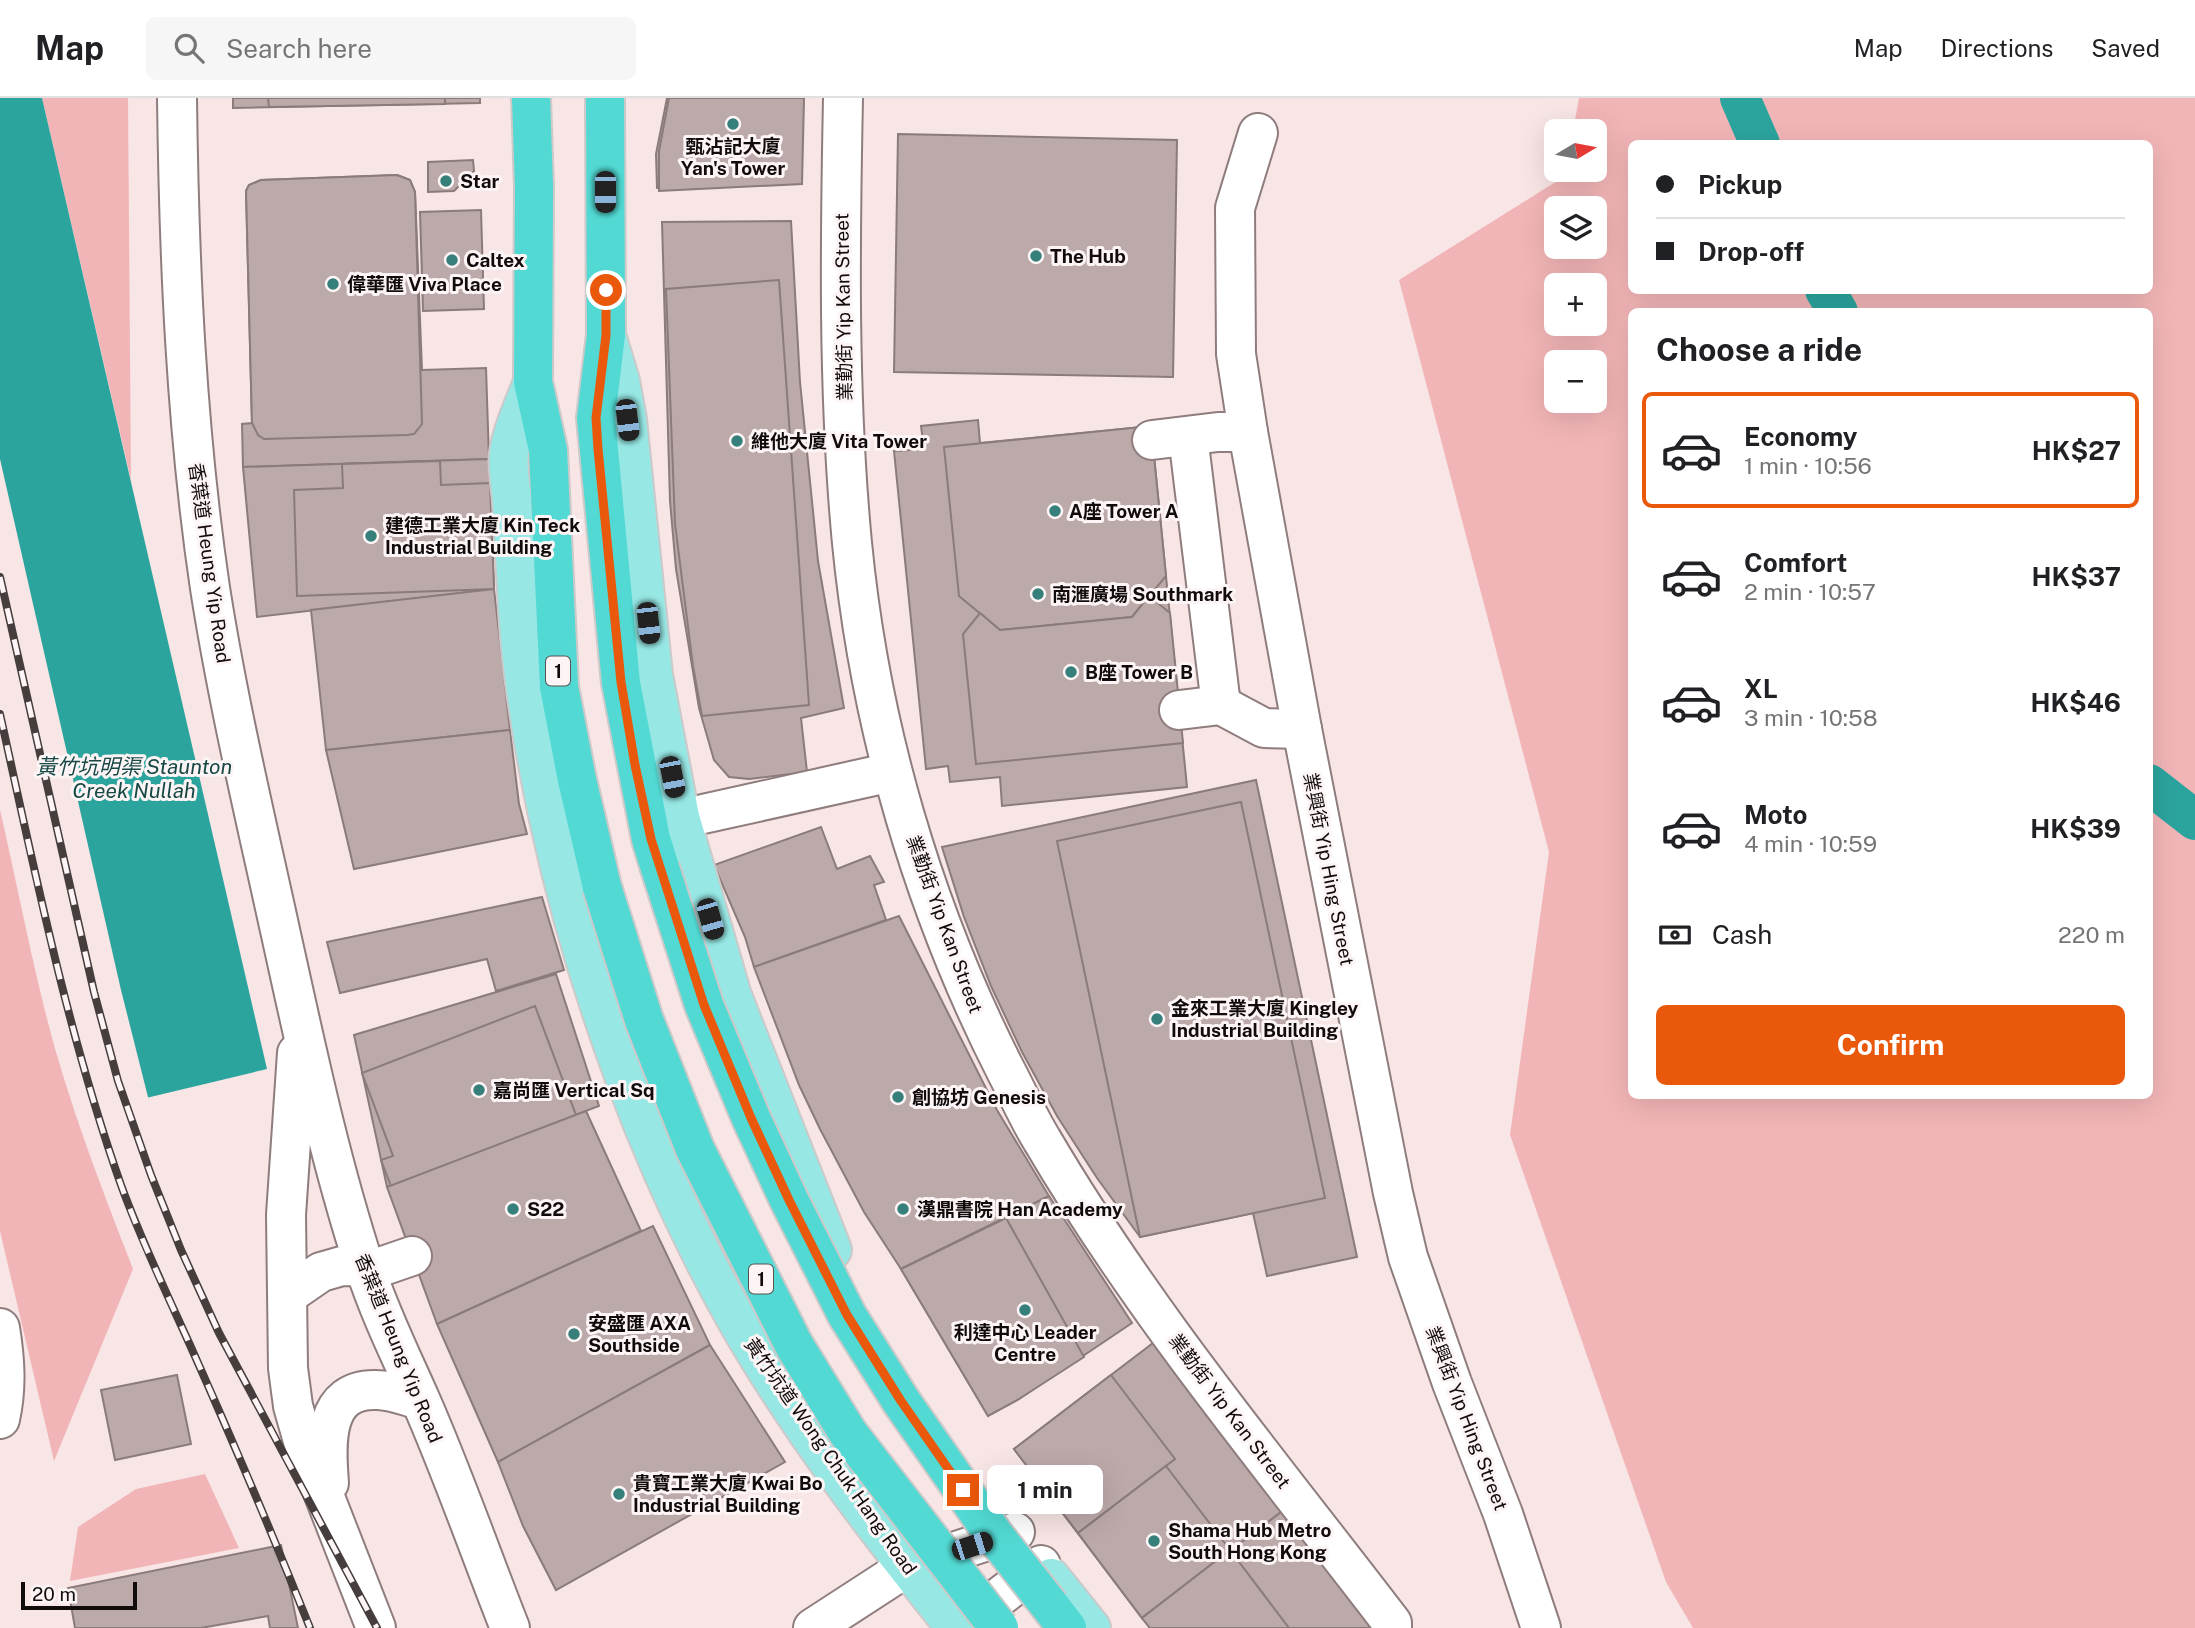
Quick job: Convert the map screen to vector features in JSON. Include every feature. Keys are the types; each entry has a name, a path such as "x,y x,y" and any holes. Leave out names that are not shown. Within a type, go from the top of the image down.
{"highway":[{"name":"黃竹坑道 Wong Chuk Hang Road","path":"531,98 534,187 533,382"},
{"path":"605,98 606,335 596,418 619,669 651,839 704,1005 740,1093 789,1200 847,1315 901,1401 994,1535 1066,1628"},
{"name":"1","path":"533,382 548,450 559,687 602,887 644,1020 695,1150 794,1345 848,1433 999,1628"}],"main road":[{"path":"606,335 620,381 627,420 653,675 668,756 680,817 732,996 808,1194 859,1314 901,1382 1091,1628"},
{"name":"黃竹坑道 Wong Chuk Hang Road","path":"533,382 509,453 521,663 533,747 562,878 581,948 640,1115 704,1257 738,1321 804,1424 907,1567 957,1628"}],"street":[{"name":"香葉道 Heung Yip Road","path":"177,98 188,374 197,481 210,588 228,694 300,1020 349,1217 401,1361 420,1400 510,1628"},
{"name":"業勤街 Yip Kan Street","path":"843,98 845,445 853,546 869,660 892,772 931,898 980,1020 1040,1137 1108,1249 1392,1623 1392,1628"},
{"name":"業興街 Yip Hing Street","path":"1258,133 1235,208 1236,354 1302,729 1393,1193 1408,1257 1452,1383 1503,1514 1541,1628"},
{"path":"1221,705 1170,438 1218,432 1248,432"},
{"path":"1179,710 1221,705 1264,728 1302,729"},
{"path":"703,814 892,772"},
{"name":"香葉道 Heung Yip Road","path":"300,1020 286,1216 289,1368 293,1406 303,1441 376,1628"},
{"path":"289,1294 321,1272 342,1266 380,1266 412,1256"},
{"path":"0,1328 5,1362 4,1402 0,1419"},
{"path":"331,1510 326,1441 332,1416 347,1398 358,1392 377,1390 420,1400"},
{"path":"813,1628 907,1567 1015,1532"},
{"path":"957,1628 1041,1565"}],"shaded area":[{"path":"42,98 128,98 131,480"},
{"path":"1579,98 2195,98 2195,1628 1693,1628 1666,1582 1510,1135 1549,852 1399,280 1555,182 1607,182 1607,119 1575,119"},
{"path":"0,810 53,1041 84,1140 133,1269 54,1461 0,1231"},
{"path":"205,1474 239,1548 70,1581 78,1527 136,1489"}],"water":[{"name":"黃竹坑明渠 Staunton Creek Nullah","path":"0,98 42,98 267,1069 142,1099 0,487"}],"pier":[{"path":"0,459 121,990 149,1101 138,1100 0,502"}],"building":[{"path":"233,98 480,98 480,103 233,108"},
{"path":"268,98 445,98 445,104 269,107"},
{"name":"甄沾記大廈 Yan's Tower","path":"667,98 749,98 751,130 763,134 761,181 657,188 656,154"},
{"name":"甄沾記大廈 Yan's Tower","path":"669,98 804,98 802,184 659,191 659,151"},
{"name":"The Hub","path":"898,134 1177,140 1173,377 894,372"},
{"name":"Star","path":"473,160 474,171 454,191 428,192 428,162"},
{"name":"偉華匯 Viva Place","path":"397,175 410,180 415,192 422,370 486,368 489,459 243,467 242,424 252,423 246,191 249,185 261,180"},
{"name":"偉華匯 Viva Place","path":"397,175 410,180 415,192 422,424 414,434 407,435 264,439 258,435 252,423 246,191 249,185 261,180"},
{"path":"481,210 484,309 423,311 420,212"},
{"name":"維他大廈 Vita Tower","path":"791,221 800,382 818,561 844,708 801,718 807,772 749,779 729,777 714,760 699,708 676,569 670,501 662,222"},
{"name":"維他大廈 Vita Tower","path":"779,280 809,705 702,716 675,524 666,289"},
{"name":"南滙廣場 Southmark","path":"978,420 980,443 1151,426 1187,787 1002,806 1000,777 950,782 948,766 926,769 894,451 924,449 921,426"},
{"name":"A座 Tower A","path":"1151,426 1166,576 1132,617 1000,630 959,596 944,447"},
{"name":"建德工業大廈 Kin Teck Industrial Building","path":"489,459 494,589 257,617 243,467"},
{"name":"建德工業大廈 Kin Teck Industrial Building","path":"440,461 441,485 490,483 494,589 297,596 294,490 343,488 342,464"},
{"path":"494,589 510,730 326,750 311,610"},
{"name":"B座 Tower B","path":"1149,596 1170,613 1183,743 976,764 963,634 980,613 1000,630 1132,617"},
{"path":"510,730 519,804 527,834 354,869 326,750"},
{"name":"金來工業大廈 Kingley Industrial Building","path":"1256,780 1357,1257 1267,1276 1253,1213 1140,1237 1057,1116 1022,1052 991,986 964,917 942,847"},
{"name":"金來工業大廈 Kingley Industrial Building","path":"1241,802 1325,1198 1140,1237 1057,841"},
{"path":"821,827 837,869 870,856 884,882 874,885 886,920 754,967 745,937 714,865"},
{"path":"542,897 564,970 496,991 487,959 340,993 327,942"},
{"name":"創協坊 Genesis","path":"899,916 997,1110 1049,1196 901,1269 864,1212 820,1129 799,1085 754,967"},
{"name":"嘉尚匯 Vertical Sq","path":"556,974 599,1106 387,1187 354,1035"},
{"name":"嘉尚匯 Vertical Sq","path":"535,1006 576,1115 391,1186 381,1160 393,1156 362,1073"},
{"name":"S22","path":"586,1111 641,1231 437,1324 387,1187"},
{"name":"利達中心 Leader Centre","path":"1049,1196 1132,1323 1019,1399 988,1416 901,1269"},
{"name":"利達中心 Leader Centre","path":"1006,1218 1084,1357 988,1416 901,1269"},
{"name":"安盛匯 AXA Southside","path":"653,1226 710,1345 498,1462 437,1324"},
{"path":"1157,1340 1285,1509 1142,1618 1014,1449"},
{"name":"貴寶工業大廈 Kwai Bo Industrial Building","path":"710,1345 785,1462 556,1590 523,1526 498,1462"},
{"path":"177,1375 191,1444 115,1460 101,1390"},
{"path":"1111,1375 1175,1459 1078,1533 1014,1449"},
{"path":"1166,1466 1230,1550 1142,1618 1078,1533"},
{"path":"1285,1509 1370,1621 1369,1628 1150,1628 1142,1618"},
{"path":"281,1545 298,1628 270,1628 268,1616 201,1628 75,1628 68,1588"},
{"path":"1230,1550 1289,1628 1150,1628 1142,1618"}],"waterway":[{"path":"1740,98 1758,140"},
{"path":"1827,294 1836,308"},
{"path":"2153,787 2195,820"}],"railway":[{"path":"0,577 94,992 118,1081 151,1175 219,1333 377,1628"},
{"path":"0,714 68,1010 121,1185 145,1246 252,1486 310,1628"}],"place":[{"name":"甄沾記大廈 Yan's Tower","path":"733,124"},
{"name":"Star","path":"446,181"},
{"name":"The Hub","path":"1036,256"},
{"name":"Caltex","path":"452,260"},
{"name":"偉華匯 Viva Place","path":"333,284"},
{"name":"維他大廈 Vita Tower","path":"737,441"},
{"name":"A座 Tower A","path":"1055,511"},
{"name":"建德工業大廈 Kin Teck Industrial Building","path":"371,536"},
{"name":"南滙廣場 Southmark","path":"1038,594"},
{"name":"B座 Tower B","path":"1071,672"},
{"name":"金來工業大廈 Kingley Industrial Building","path":"1157,1019"},
{"name":"嘉尚匯 Vertical Sq","path":"479,1090"},
{"name":"創協坊 Genesis","path":"898,1097"},
{"name":"S22","path":"513,1209"},
{"name":"漢鼎書院 Han Academy","path":"903,1209"},
{"name":"利達中心 Leader Centre","path":"1025,1310"},
{"name":"安盛匯 AXA Southside","path":"574,1334"},
{"name":"貴寶工業大廈 Kwai Bo Industrial Building","path":"619,1494"},
{"name":"Shama Hub Metro South Hong Kong","path":"1154,1541"}],"route":[{"path":"606,290 606,335 596,418 598,449 621,682 651,839 704,1005 789,1200 847,1315 901,1401 963,1490"}]}
